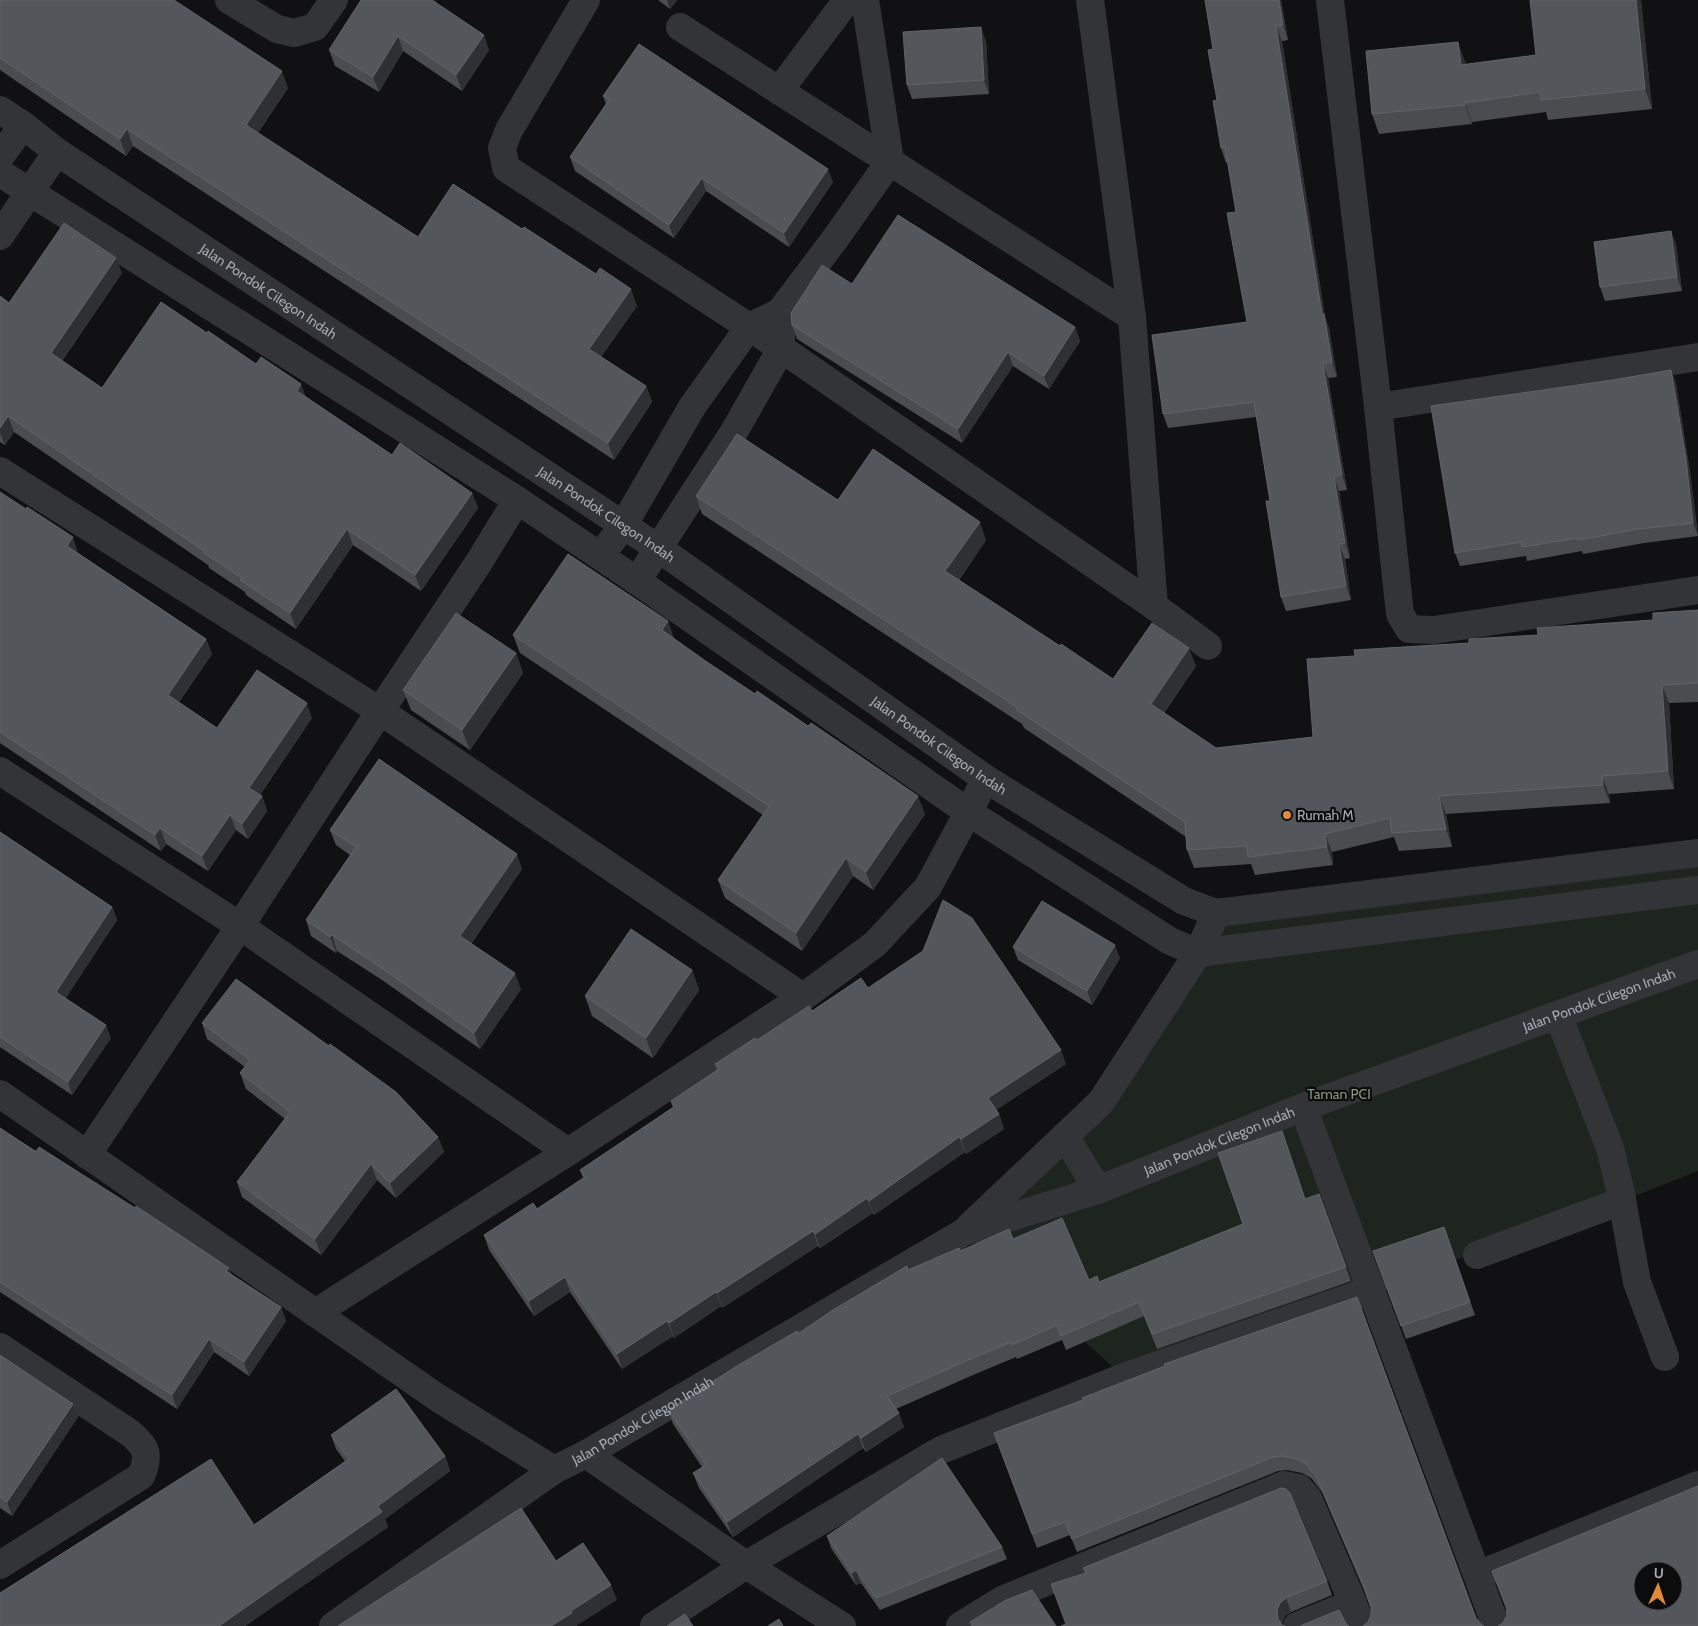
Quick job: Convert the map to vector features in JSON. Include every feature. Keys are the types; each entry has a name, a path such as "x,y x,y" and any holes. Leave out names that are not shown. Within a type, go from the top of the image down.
{"street":[{"path":"229,0 277,29 294,33 315,27 334,0"},
{"path":"586,0 509,130 502,148 506,168 749,327 1154,606 1208,646"},
{"path":"779,91 847,0"},
{"path":"600,556 623,526 692,407 749,327 780,312 890,161 865,0"},
{"path":"1090,0 1132,316 1154,606"},
{"path":"1330,0 1378,406 1400,614 1409,629 1434,630 1698,590"},
{"path":"680,27 1132,316"},
{"name":"Jalan Pondok Cilegon Indah","path":"0,110 23,125 57,152 658,548 986,779 1184,901 1216,913 1698,853"},
{"path":"0,156 23,125"},
{"path":"0,236 57,152"},
{"path":"0,173 518,500 968,812 1170,941 1198,953 1698,890"},
{"path":"636,581 736,430 781,349 780,312"},
{"path":"1378,406 1698,357"},
{"path":"0,471 380,711 803,997"},
{"path":"87,1155 240,926 518,500"},
{"path":"0,771 240,926 568,1152"},
{"path":"315,1313 568,1152 803,997 874,944 928,887 986,779"},
{"name":"Jalan Pondok Cilegon Indah","path":"964,1232 1101,1102 1198,953 1216,913"},
{"name":"Jalan Pondok Cilegon Indah","path":"333,1626 554,1470 586,1454 964,1232 1098,1190 1303,1107 1698,964"},
{"path":"1558,1015 1610,1148 1622,1201 1636,1282 1666,1357"},
{"path":"0,1094 438,1398 554,1470"},
{"path":"1303,1107 1496,1626"},
{"path":"1065,1136 1098,1190"},
{"path":"1477,1255 1622,1201"},
{"path":"654,1626 746,1565 941,1450 1124,1377 1372,1290"},
{"path":"0,1347 130,1433 142,1443 146,1455 145,1466 141,1476 5,1556"},
{"path":"586,1454 746,1565 842,1626"},
{"path":"960,1626 1004,1599 1284,1485 1299,1488 1308,1498 1357,1615 1297,1626"},
{"path":"1478,1575 1698,1485"}],"green space":[{"name":"Taman PCI","path":"1698,853 1698,1171 1622,1201 1124,1377 964,1232 1101,1102 1216,913"}],"building":[{"path":"0,0 174,0 282,71 246,125 418,237 453,184 596,274 600,268 631,289 589,349 646,386 608,443 127,129 120,139 0,58"},
{"path":"361,0 432,0 484,35 456,75 398,36 373,77 329,50"},
{"path":"1205,0 1279,0 1283,25 1276,26 1322,314 1324,314 1332,362 1323,364 1342,475 1334,477 1345,543 1339,544 1346,586 1281,597 1266,501 1270,501 1254,402 1163,414 1152,335 1247,322 1227,213 1236,212 1225,147 1221,148 1213,101 1217,100 1208,50 1213,49"},
{"path":"1530,0 1636,0 1645,89 1541,100 1540,92 1465,103 1465,105 1372,114 1366,51 1458,42 1461,65 1536,55"},
{"path":"981,27 984,80 907,85 903,32"},
{"path":"639,44 828,169 784,233 702,178 669,225 570,157 609,100 603,96"},
{"path":"898,215 1075,327 1044,376 1008,352 958,429 792,325 791,313 822,265 852,284"},
{"path":"64,223 116,258 51,353 102,388 161,302 256,364 261,357 301,384 297,391 392,455 400,443 472,493 415,575 347,529 290,613 240,580 242,578 204,551 8,416 0,428 0,296 9,303"},
{"path":"1671,231 1677,277 1600,287 1594,242"},
{"path":"1671,370 1686,459 1693,523 1639,529 1578,540 1578,538 1522,547 1522,542 1455,553 1431,406"},
{"path":"737,434 838,500 873,449 980,522 945,571 1113,679 1152,623 1189,648 1151,704 1216,748 1313,737 1307,659 1355,656 1354,650 1469,643 1469,639 1538,635 1537,628 1653,620 1653,613 1698,610 1698,683 1662,685 1668,771 1602,776 1603,785 1439,796 1446,829 1392,833 1390,818 1325,834 1327,847 1248,857 1247,846 1187,850 1185,822 1017,710 1018,708 696,496"},
{"path":"0,492 73,537 67,546 206,639 168,695 217,728 257,670 307,703 249,788 262,796 242,824 230,815 202,856 160,828 155,835 0,732"},
{"path":"568,554 668,621 662,630 707,662 755,694 757,691 808,726 811,723 918,796 866,872 846,858 796,933 718,880 769,806 513,635"},
{"path":"456,613 516,653 462,730 403,690"},
{"path":"379,759 517,854 460,936 515,973 474,1033 376,964 332,935 330,937 306,920 356,847 330,830"},
{"path":"0,832 112,907 56,992 106,1025 68,1082 0,1037"},
{"path":"943,900 972,918 1061,1050 988,1098 999,1114 961,1139 959,1137 869,1201 867,1198 815,1234 813,1231 617,1354 565,1277 529,1301 484,1235 533,1203 537,1209 585,1177 580,1170 674,1107 671,1101 719,1069 715,1064 755,1038 757,1040 809,1006 812,1011 861,978 868,988 923,951"},
{"path":"1042,901 1115,945 1087,991 1013,947"},
{"path":"631,929 692,970 646,1038 585,996"},
{"path":"236,979 396,1092 438,1137 390,1183 371,1164 315,1239 237,1182 290,1112 240,1073 250,1060 202,1023"},
{"path":"0,1128 36,1152 39,1147 135,1208 136,1206 229,1268 226,1271 281,1307 244,1362 209,1339 172,1395 0,1282"},
{"path":"1282,1131 1305,1199 1319,1194 1346,1267 1152,1334 1139,1302 1061,1336 1057,1325 1012,1345 1011,1342 887,1396 899,1413 861,1438 858,1434 727,1522 693,1473 706,1465 668,1410 737,1366 797,1331 799,1333 833,1310 907,1266 908,1270 959,1248 960,1251 1009,1229 1013,1239 1062,1218 1089,1280 1097,1276 1099,1282 1243,1224 1218,1153"},
{"path":"1444,1227 1470,1302 1401,1326 1373,1251"},
{"path":"1357,1297 1476,1618 1484,1626 1363,1626 1368,1622 1371,1608 1363,1584 1317,1478 1306,1464 1297,1459 1282,1456 1273,1457 1072,1539 1065,1522 1032,1534 994,1433 1083,1400 1082,1398 1165,1366 1164,1364"},
{"path":"0,1355 73,1404 7,1502 0,1497"},
{"path":"396,1389 445,1456 378,1506 382,1512 219,1626 0,1626 0,1593 211,1459 254,1525 349,1459 331,1435"},
{"path":"942,1458 1002,1547 876,1598 856,1570 852,1573 827,1536"},
{"path":"1698,1486 1698,1626 1498,1626 1503,1623 1507,1615 1506,1607 1492,1571"},
{"path":"1281,1488 1286,1489 1290,1493 1327,1581 1286,1598 1280,1603 1277,1610 1278,1619 1285,1626 1061,1626 1066,1624 1051,1584 1086,1573 1083,1568"},
{"path":"521,1508 556,1561 583,1543 611,1585 551,1626 338,1626"},
{"path":"1032,1590 1056,1626 972,1626 970,1622 1006,1600"},
{"path":"1339,1610 1349,1626 1300,1626"},
{"path":"685,1614 693,1626 667,1626"},
{"path":"779,1619 783,1626 768,1626"}],"place":[{"name":"Rumah M","path":"1287,815"}]}
